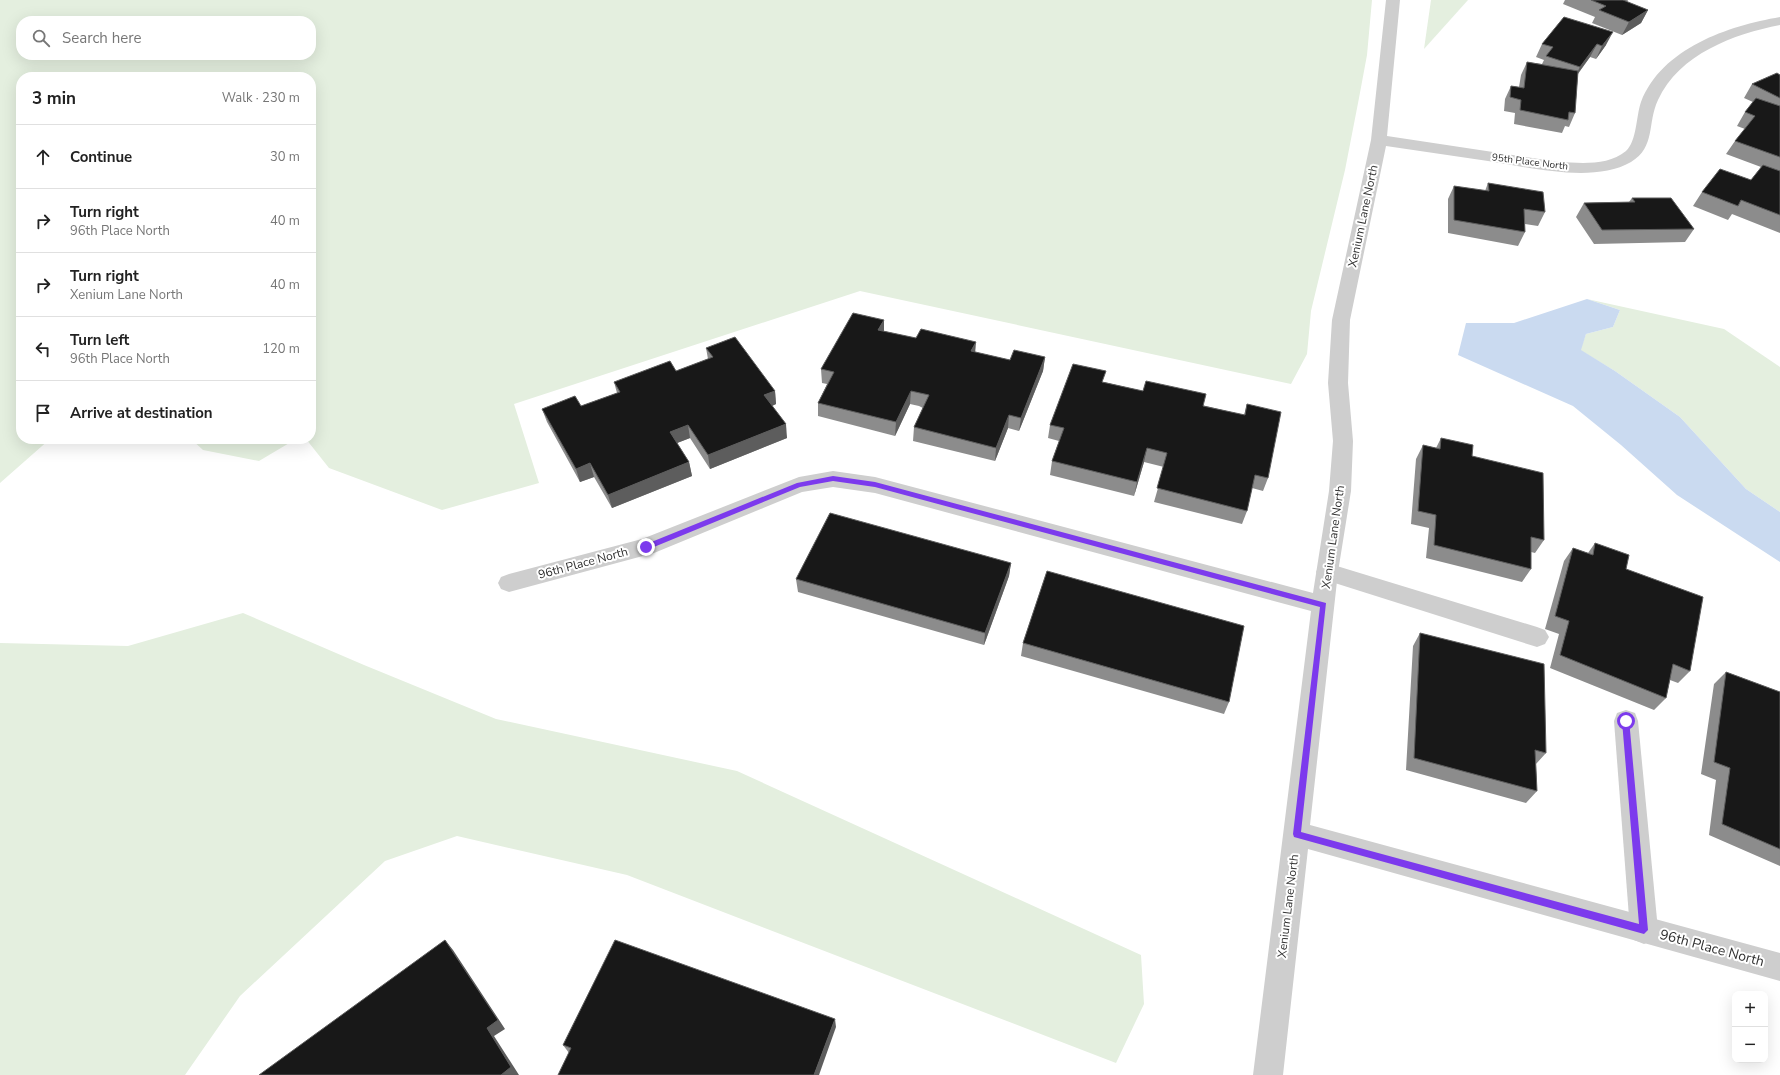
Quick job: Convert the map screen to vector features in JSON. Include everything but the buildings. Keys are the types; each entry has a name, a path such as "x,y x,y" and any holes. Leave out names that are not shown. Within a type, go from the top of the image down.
{"street":[{"name":"Xenium Lane North","path":"1268,1075 1323,605 1340,491 1344,441 1338,383 1341,320 1379,140 1393,0"},
{"name":"95th Place North","path":"1379,140 1559,167 1586,168 1612,164 1632,154 1641,142 1650,100 1666,76 1681,61 1697,49 1722,38 1745,30 1780,21"},
{"name":"96th Place North","path":"509,583 646,547 799,484 833,479 875,484 1323,605"},
{"path":"1328,572 1537,636"},
{"path":"1626,721 1644,930"},
{"name":"96th Place North","path":"1297,834 1780,967"}],"green space":[{"path":"0,0 1372,0 1367,55 1345,170 1311,311 1307,354 1291,384 860,291 514,404 539,483 442,510 329,468 310,444 316,444 316,72 16,72 16,444 44,444 0,483"},
{"path":"1431,0 1468,0 1424,49"},
{"path":"1587,299 1724,329 1780,367 1780,512 1746,489 1680,417 1615,371 1580,350 1586,334 1613,327 1620,310"},
{"path":"196,444 288,444 259,461 203,450"},
{"path":"243,613 364,665 496,719 737,771 1141,955 1144,1004 1116,1063 627,875 457,836 385,861 240,996 185,1075 0,1075 0,643 128,646"}],"water":[{"path":"1587,299 1620,310 1613,327 1586,334 1581,350 1615,371 1680,417 1746,489 1780,512 1780,562 1677,495 1621,445 1573,406 1458,355 1466,323 1514,323"}],"route":[{"path":"646,547 799,484 833,479 875,484 1323,605 1297,834 1644,930 1626,721"}]}
